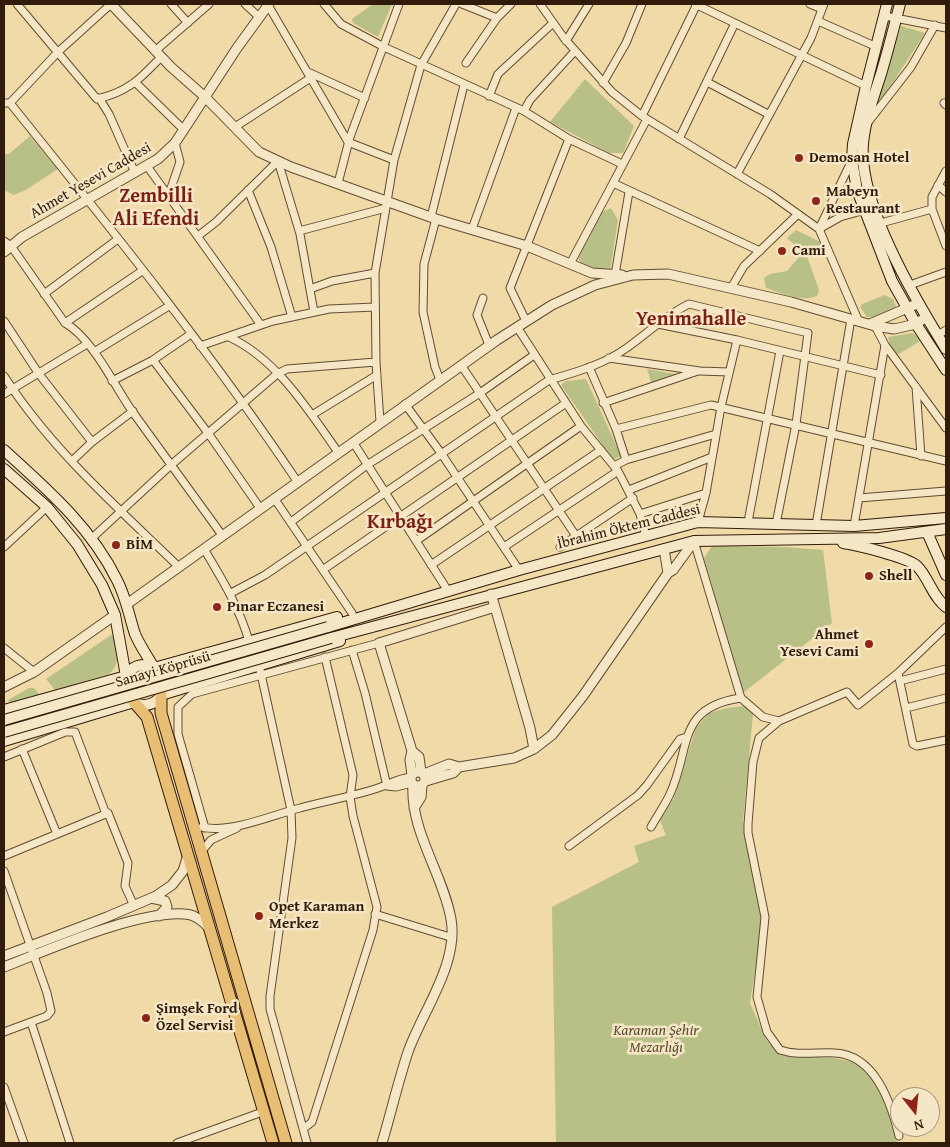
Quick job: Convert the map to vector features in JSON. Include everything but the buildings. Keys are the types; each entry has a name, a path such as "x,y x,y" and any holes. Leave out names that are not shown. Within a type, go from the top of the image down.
{"main road":[{"path":"888,4 866,86 853,144 852,160 857,190 892,281 916,324 946,370"},
{"path":"900,4 867,123 863,142 863,164 868,191 881,223 926,317 942,332 946,349"},
{"path":"4,450 54,495 91,539 116,579 127,604 136,635 154,668 162,677 164,683 161,695 161,713 286,1143"},
{"path":"4,469 47,507 77,544 102,584 115,615 126,676 124,688 126,694 147,717 273,1143"},
{"name":"İbrahim Öktem Caddesi","path":"328,627 519,570 698,522 854,526 946,518"},
{"path":"694,541 698,522"},
{"name":"İbrahim Öktem Caddesi","path":"331,638 694,541 766,538 812,540 879,538 946,529"},
{"path":"662,532 664,549"},
{"path":"927,532 946,576"},
{"path":"812,540 848,544 896,557 916,566 937,600 946,607"},
{"path":"4,710 126,676 130,671 141,665 154,668 352,613 416,601"},
{"path":"4,741 134,702 146,705 152,703 161,695 260,670 416,614"},
{"name":"Sanayi Köprüsü","path":"4,720 328,627"},
{"path":"120,640 130,645 136,635"},
{"name":"Sanayi Köprüsü","path":"4,732 331,638"},
{"path":"147,717 152,711 161,713"}],"street":[{"path":"17,4 97,99 99,98 110,114 135,173"},
{"path":"297,481 244,402 88,200 7,103 58,52 111,4 158,54 205,97 258,152 338,183 387,205 527,246 592,273 615,275 668,274 791,302 863,323 894,329 916,324 926,317"},
{"path":"171,4 188,22"},
{"path":"99,98 117,94 136,82 158,54 188,22 209,4"},
{"path":"245,4 259,17"},
{"path":"269,4 348,142 394,160"},
{"name":"Ahmet Yesevi Caddesi","path":"6,246 147,166 176,143 269,4"},
{"path":"324,4 341,24 421,65 524,111 569,139 622,164"},
{"path":"338,183 348,142 399,4"},
{"path":"380,422 376,362 375,273 394,160 421,65 456,4"},
{"path":"462,4 497,18"},
{"path":"466,63 497,18 511,4"},
{"path":"540,4 566,40 603,83 644,118 737,174 819,229 863,323 885,345 946,428"},
{"path":"566,40 589,4"},
{"path":"603,83 626,42 642,4"},
{"path":"570,264 613,183 696,4 866,86"},
{"path":"737,174 818,21 823,7 810,4"},
{"path":"884,16 946,28"},
{"path":"818,21 877,47"},
{"path":"489,96 498,74 554,23"},
{"path":"679,139 735,23"},
{"path":"867,123 911,67 935,25"},
{"path":"524,111 530,100 575,51"},
{"path":"310,75 364,98"},
{"path":"235,127 310,75"},
{"path":"136,82 184,130"},
{"path":"707,82 768,114"},
{"path":"440,380 435,367 423,312 424,264 464,85"},
{"path":"472,229 516,108"},
{"path":"526,321 510,288 569,139"},
{"path":"169,194 180,162 176,143"},
{"path":"819,229 852,160"},
{"path":"198,236 216,222 278,161"},
{"path":"278,161 299,230 314,312"},
{"path":"147,166 169,194 261,325"},
{"path":"946,171 932,197 932,210 946,246"},
{"path":"613,183 760,251"},
{"path":"938,185 946,192"},
{"path":"248,190 271,247 292,317"},
{"path":"615,275 629,192"},
{"path":"299,230 387,205"},
{"path":"819,229 840,217 865,210"},
{"path":"881,223 932,210"},
{"path":"732,288 744,266 798,214"},
{"path":"44,294 118,239"},
{"path":"6,246 65,323 73,327 94,352 112,381 222,536"},
{"path":"65,323 142,271"},
{"path":"910,285 946,272"},
{"path":"310,289 332,281 375,273"},
{"path":"127,604 489,345 552,305 595,285 633,275"},
{"path":"483,298 477,315 489,345"},
{"path":"863,323 884,320 906,307 919,303"},
{"path":"231,593 266,575 549,380 589,368 628,348 658,324 689,304 808,332 796,424 776,524"},
{"path":"94,352 170,306"},
{"path":"200,346 261,325 314,312 375,307"},
{"path":"4,321 39,374 92,442"},
{"path":"816,525 842,366 863,323"},
{"path":"658,324 737,340 805,358 880,374"},
{"path":"517,327 549,380 581,426 616,469 629,490 640,514 646,536"},
{"path":"112,381 153,360 191,334"},
{"path":"229,337 246,345 277,374 312,415 338,452"},
{"path":"698,522 706,494 721,407 737,340"},
{"path":"4,394 87,344"},
{"path":"854,526 885,345"},
{"path":"748,522 780,351"},
{"path":"291,522 367,465 480,393 534,355"},
{"path":"608,358 729,372"},
{"path":"153,360 208,433 260,508"},
{"path":"91,539 208,433 277,374 286,369 376,362"},
{"path":"461,365 576,536"},
{"path":"589,368 616,429 626,460"},
{"path":"603,403 700,370"},
{"path":"312,415 377,375"},
{"path":"4,376 41,428 121,511 179,567"},
{"path":"916,386 922,456"},
{"path":"324,570 566,403"},
{"path":"405,404 441,453 519,570"},
{"path":"616,429 711,405 869,441 946,461"},
{"path":"72,461 92,442 133,411"},
{"path":"416,541 581,426"},
{"path":"504,548 626,460 716,434"},
{"path":"353,442 448,591"},
{"path":"431,564 601,450"},
{"path":"629,490 712,457"},
{"path":"859,498 946,491"},
{"path":"640,514 706,494"},
{"path":"274,498 352,613"},
{"path":"560,547 633,498"},
{"path":"4,547 47,507"},
{"path":"201,852 211,840 244,824 387,786 395,779 418,779 450,764 459,767 514,758 534,749 552,735 583,696 668,573 673,570 694,541"},
{"path":"694,541 742,698 763,717 778,721"},
{"path":"204,549 231,593 248,641"},
{"path":"664,549 668,573"},
{"path":"491,594 530,728 534,749"},
{"path":"205,828 178,734 178,707 192,694 260,670 325,658 495,607"},
{"path":"4,687 34,672 115,615"},
{"path":"890,1102 862,1062 844,1054 780,1050 771,1040 757,997 765,917 748,833 753,762 759,738 778,721 847,692 858,704 898,673 946,627"},
{"path":"380,643 412,751 419,757 418,779 421,797 414,808 451,920 443,979 409,1051 382,1143"},
{"path":"4,648 34,672"},
{"path":"352,650 365,693 387,786"},
{"path":"303,1129 312,1122 373,930 376,907 350,797 353,774 325,658"},
{"path":"900,681 946,669"},
{"path":"260,670 291,810 292,838 270,996 270,1009 307,1143"},
{"path":"898,673 913,744 917,746 946,740"},
{"path":"651,827 671,793 687,737 696,718 707,710 725,702 742,698"},
{"path":"906,708 946,698"},
{"path":"4,757 65,732 75,732 106,814 108,813 126,854 128,863 125,886 134,906"},
{"path":"569,846 638,794 647,785 680,739 687,737"},
{"path":"22,749 57,834"},
{"path":"4,856 106,814"},
{"path":"192,823 205,828 244,824"},
{"path":"4,956 151,898 172,885 183,872 188,855"},
{"path":"4,871 47,993 51,1010 47,1016 4,1032"},
{"path":"151,898 165,901 167,907 158,916"},
{"path":"4,968 132,921 158,916 186,913 199,919 210,929"},
{"path":"375,914 450,937"},
{"path":"32,1022 70,1143"},
{"path":"4,1087 24,1143"},
{"path":"177,1143 265,1111"}],"green space":[{"path":"373,4 392,4 378,37 353,23 352,19"},
{"path":"901,26 925,33 882,99 878,98"},
{"path":"585,79 634,126 623,153 609,153 550,122"},
{"path":"30,136 58,169 24,191 13,195 4,190 4,154 9,154"},
{"path":"611,208 618,220 610,271 587,266 580,262 578,258 602,212"},
{"path":"796,230 822,243 807,256 819,290 817,296 811,298 798,298 766,288 764,278 770,274 787,271 799,257 798,248 787,238"},
{"path":"885,295 893,299 897,309 878,317 867,317 860,307 862,304"},
{"path":"912,333 922,340 897,355 890,345 888,337"},
{"path":"647,369 681,375 652,385"},
{"path":"586,379 621,456 613,460 561,385 566,381"},
{"path":"712,546 784,547 823,550 832,623 743,693 704,558"},
{"path":"111,635 115,636 117,661 109,674 55,690 46,679"},
{"path":"29,688 34,688 40,695 12,705 8,700"},
{"name":"Karaman Şehir Mezarlığı","path":"744,706 753,714 743,821 753,858 763,919 750,1003 766,1040 780,1055 835,1058 864,1065 889,1109 890,1137 896,1137 898,1143 556,1143 552,907 639,862 634,846 666,835 659,818 673,800 696,728 709,713"}],"place":[{"name":"Demosan Hotel","path":"799,158"},
{"name":"Mabeyn Restaurant","path":"816,201"},
{"name":"Cami","path":"782,251"},
{"name":"BİM","path":"116,545"},
{"name":"Shell","path":"869,576"},
{"name":"Pınar Eczanesi","path":"217,607"},
{"name":"Ahmet Yesevi Cami","path":"869,644"},
{"name":"Opet Karaman Merkez","path":"259,916"},
{"name":"Şimşek Ford Özel Servisi","path":"146,1018"}],"district":[{"name":"Zembilli Ali Efendi","path":"156,208"},
{"name":"Yenimahalle","path":"691,320"},
{"name":"Kırbağı","path":"400,523"}]}
